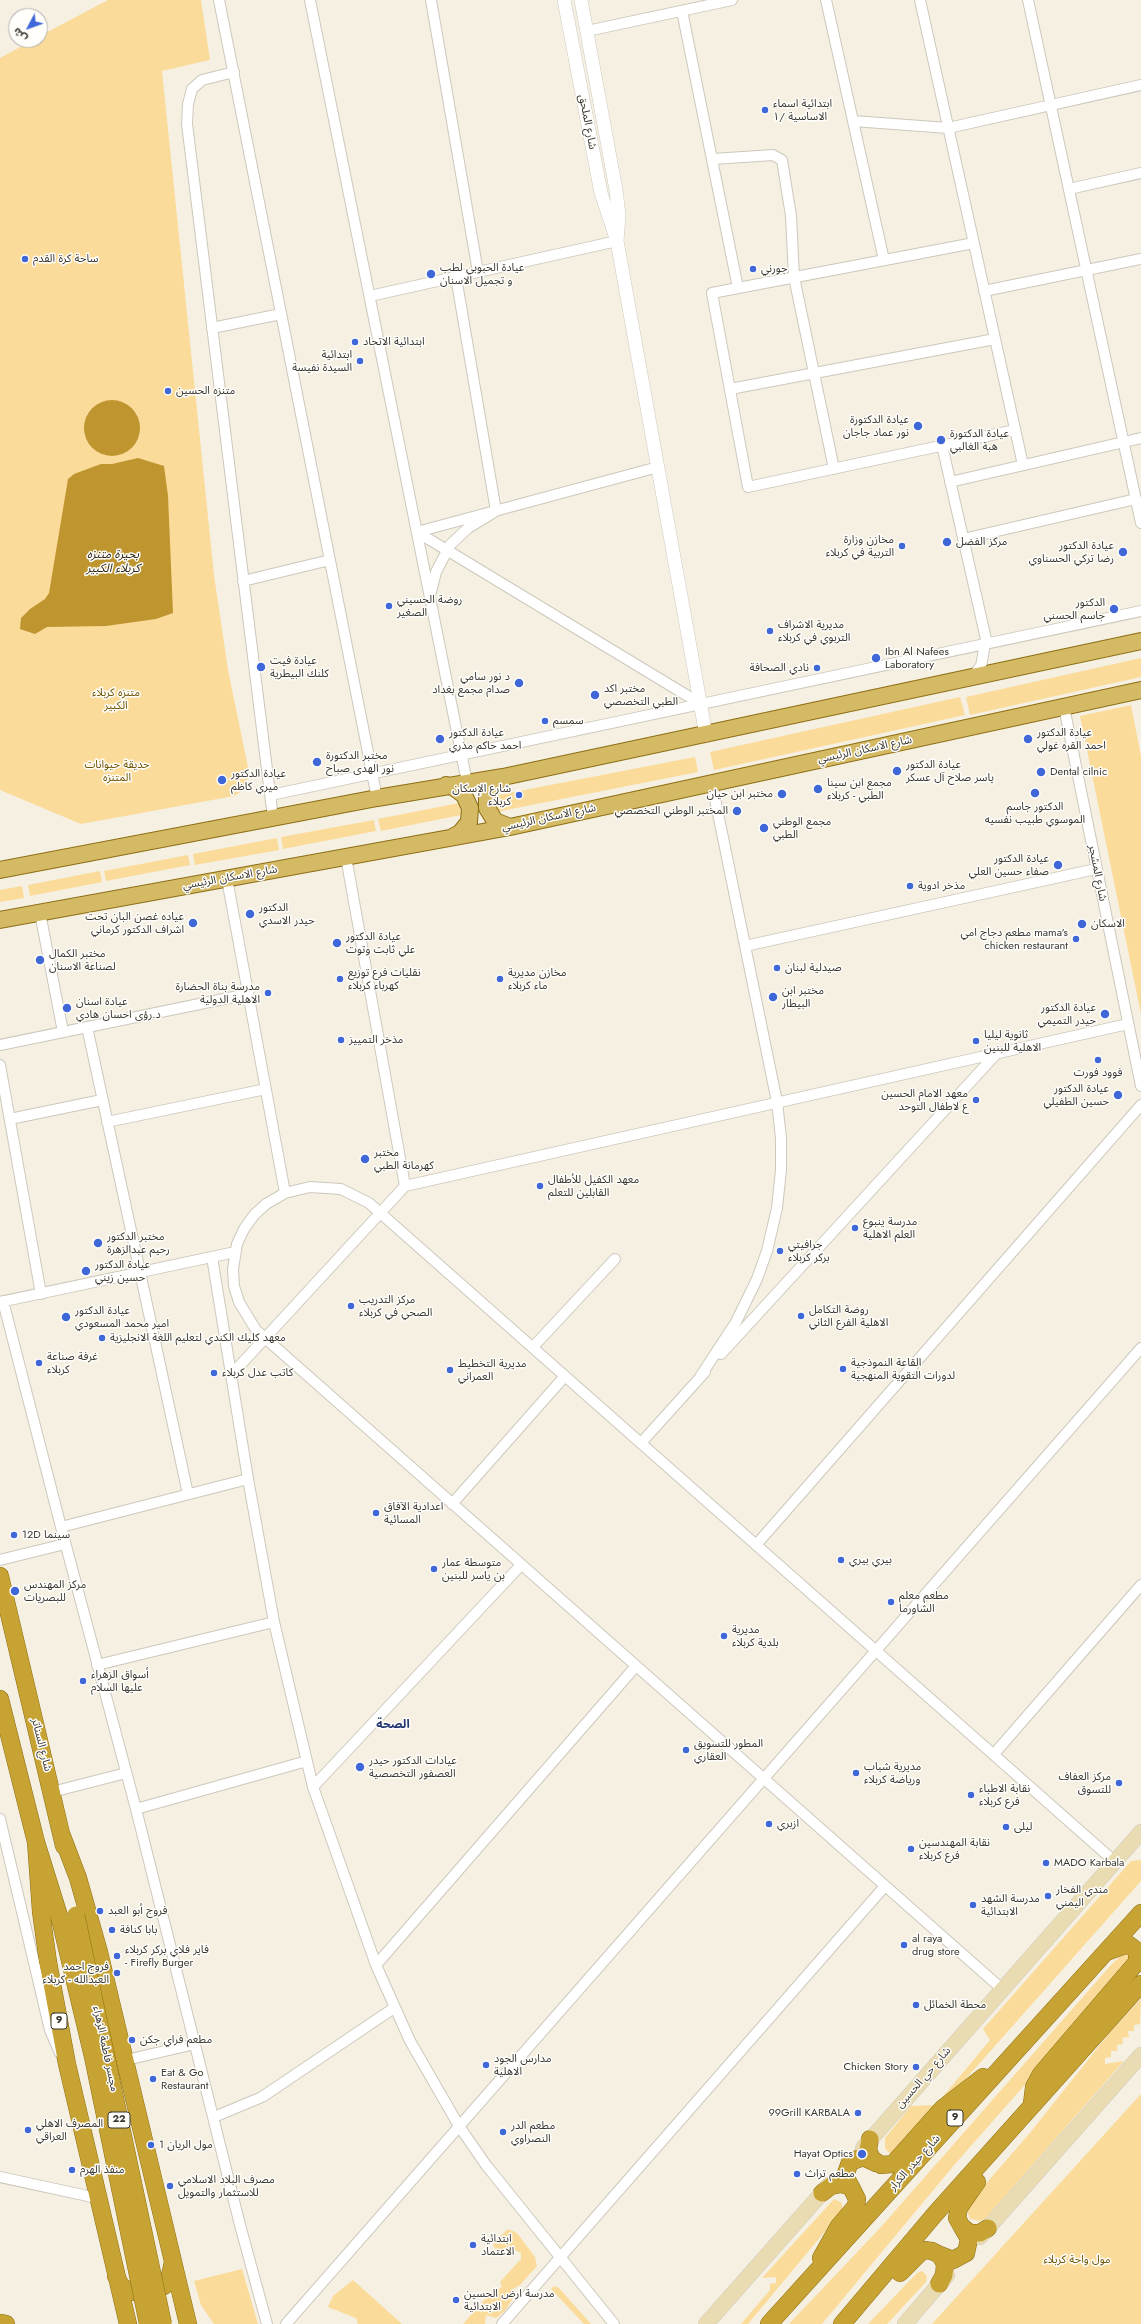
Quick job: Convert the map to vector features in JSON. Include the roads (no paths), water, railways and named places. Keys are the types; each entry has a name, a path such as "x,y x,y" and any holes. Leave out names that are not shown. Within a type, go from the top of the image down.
{"highway":[{"name":"شارع السناتر","path":"0,1576 62,1836 68,1917"},
{"name":"9","path":"0,1699 36,1842 41,1912 48,1962 67,2064 97,2198 128,2324"},
{"path":"62,1836 89,1914 126,2060 188,2324"},
{"name":"22","path":"36,1842 68,1917"},
{"name":"شارع حيدر الكرار","path":"769,2324 1141,1913"},
{"name":"مجسر فاطمة الزهراء","path":"68,1917 93,2057 148,2324"},
{"name":"مجسر فاطمة الزهراء","path":"68,1917 163,2324"},
{"path":"1032,2105 1034,2088 1041,2074 1137,1962 1137,1951 1128,1944 1108,1951"},
{"path":"842,2324 990,2152 1141,1984"},
{"path":"812,2278 832,2237 856,2206 857,2199 845,2176 850,2162 863,2157 886,2166 893,2164 943,2108 1006,2062"},
{"path":"870,2139 868,2150 876,2163"},
{"path":"851,2324 914,2257 928,2250 952,2260 966,2253 969,2239 958,2218 959,2208 984,2171 990,2152"},
{"path":"822,2193 835,2184 841,2184 851,2188"},
{"path":"962,2227 975,2234 988,2228"},
{"path":"939,2284 945,2271 945,2264 940,2255"},
{"path":"115,2272 122,2286 128,2290 142,2294 150,2293 164,2286 168,2280 174,2266 173,2258"},
{"path":"173,2258 188,2301 200,2324"},
{"path":"115,2324 122,2300"},
{"path":"0,2322 6,2324"}],"main road":[{"path":"0,870 446,785 503,777 706,735 1141,641"},
{"name":"شارع الاسكان الرئيسي","path":"0,920 510,826 712,784 1064,707 1141,692"},
{"path":"503,777 491,786 487,793 487,808 496,821 510,826"},
{"path":"446,785 453,787 464,795 470,808 469,822 460,833 454,836"},
{"name":"شارع حي الحسين","path":"706,2324 1141,1832"},
{"path":"905,2324 1141,2055"}],"street":[{"path":"219,0 377,798"},
{"path":"310,0 467,782"},
{"path":"430,0 478,272"},
{"name":"شارع الملحق","path":"564,0 601,193 617,241"},
{"path":"581,0 616,190 618,215 617,241 706,735"},
{"path":"570,34 732,0"},
{"path":"826,0 884,260"},
{"path":"920,0 1023,465"},
{"path":"1028,0 1141,523"},
{"path":"682,11 738,288"},
{"path":"234,72 202,80 192,89 187,112 212,328 273,818"},
{"path":"853,121 948,128 1141,85"},
{"path":"713,159 772,155 782,160 791,216 794,277 834,469"},
{"path":"1069,189 1141,173"},
{"path":"370,296 617,241"},
{"path":"974,243 712,293 748,487 1015,430"},
{"path":"984,291 1141,259"},
{"path":"456,277 496,510"},
{"path":"212,328 281,314"},
{"path":"730,389 995,339"},
{"path":"950,482 1141,438"},
{"path":"942,446 987,643 981,666 970,678"},
{"path":"417,532 658,467"},
{"path":"963,539 1136,499"},
{"path":"430,598 436,572 447,550 468,528 496,510"},
{"path":"417,532 701,704"},
{"path":"243,581 330,560"},
{"path":"270,795 1141,610"},
{"name":"شارع المشجر","path":"1064,707 1141,1086"},
{"path":"700,1377 748,1300 767,1251 777,1208 781,1170 781,1138 777,1102 712,784"},
{"path":"346,857 405,1186"},
{"path":"745,946 1096,869"},
{"path":"228,879 285,1193"},
{"path":"40,913 63,1032"},
{"path":"0,1045 248,994"},
{"path":"232,1374 405,1186 1128,1024"},
{"path":"87,1027 188,1494"},
{"path":"641,1443 997,1054"},
{"path":"0,1065 41,1294"},
{"path":"107,1122 266,1088"},
{"path":"10,1119 102,1100"},
{"path":"756,1545 1141,1105"},
{"path":"1002,1989 264,1338 246,1317 238,1302 233,1278 235,1252 244,1229 254,1215 266,1204 285,1193 310,1187 336,1188 360,1197 380,1212 1114,1861"},
{"path":"235,1252 2,1302 136,1808 267,2324"},
{"path":"212,1257 248,1479 274,1622 313,1787 376,1965 394,2008 435,2087 459,2126 486,2165 614,2324"},
{"path":"533,1347 615,1258"},
{"path":"286,2324 1141,1348"},
{"path":"452,1504 565,1376"},
{"path":"61,1527 248,1479"},
{"path":"0,1560 65,1544"},
{"path":"313,1787 521,1565"},
{"path":"994,1754 1141,1585"},
{"path":"97,1664 274,1622"},
{"path":"376,1965 636,1666"},
{"path":"136,1808 307,1761"},
{"path":"52,1792 126,1773"},
{"path":"1,1824 50,2030 58,2050 67,2064"},
{"path":"502,2324 885,1886"},
{"path":"214,2117 262,2098 394,2008"},
{"path":"126,2060 195,2044"},
{"path":"0,2176 97,2198"}],"water":[{"path":"112,400 123,402 132,408 138,417 140,428 138,439 132,448 123,454 112,456 101,454 92,448 86,439 84,428 86,417 92,408 101,402"},
{"name":"بحيرة متنزه كربلاء الكبير","path":"138,458 164,466 168,496 173,613 156,619 106,626 47,627 35,634 20,629 21,618 30,609 45,599 49,593 68,479 74,474 101,464 112,464"}],"place":[{"name":"ابتدائية اسماء الاساسية /١","path":"765,110"},
{"name":"ساحة كرة القدم","path":"25,259"},
{"name":"جورني","path":"753,269"},
{"name":"عيادة الحبوبي لطب و تجميل الاسنان","path":"431,274"},
{"name":"ابتدائية الاتحاد","path":"355,342"},
{"name":"ابتدائية السيدة نفيسة","path":"360,361"},
{"name":"متنزه الحسين","path":"168,391"},
{"name":"عيادة الدكتورة نور عماد جاجان","path":"918,426"},
{"name":"عيادة الدكتورة هبة الغالبي","path":"941,440"},
{"name":"مركز الفضل","path":"947,542"},
{"name":"مخازن وزارة التربية في كربلاء","path":"902,546"},
{"name":"عيادة الدكتور رضا تركي الحسناوي","path":"1123,552"},
{"name":"روضة الحسيني الصغير","path":"389,606"},
{"name":"الدكتور جاسم الحسني","path":"1114,609"},
{"name":"مديرية الاشراف التربوي في كربلاء","path":"770,631"},
{"name":"Ibn Al Nafees Laboratory","path":"876,658"},
{"name":"عيادة فيت كلنك البيطرية","path":"261,667"},
{"name":"نادي الصحافة","path":"817,668"},
{"name":"د نور سامي صدام مجمع بغداد","path":"519,683"},
{"name":"مختبر اكد الطبي التخصصي","path":"595,695"},
{"name":"سمسم","path":"545,721"},
{"name":"عيادة الدكتور احمد حاكم مذري","path":"440,739"},
{"name":"عيادة الدكتور احمد القره غولي","path":"1028,739"},
{"name":"مختبر الدكتورة نور الهدى صباح","path":"317,762"},
{"name":"عيادة الدكتور ياسر صلاح آل عسكر","path":"897,771"},
{"name":"Dental cilnic","path":"1041,772"},
{"name":"عيادة الدكتور ميري كاظم","path":"222,780"},
{"name":"مجمع ابن سينا الطبي - كربلاء","path":"818,789"},
{"name":"الدكتور جاسم الموسوي طبيب نفسيه","path":"1035,793"},
{"name":"مختبر ابن حيان","path":"782,794"},
{"name":"شارع الإسكان كربلاء","path":"519,795"},
{"name":"المختبر الوطني التخصصي","path":"737,811"},
{"name":"مجمع الوطني الطبي","path":"764,828"},
{"name":"عيادة الدكتور صفاء حسين العلي","path":"1058,865"},
{"name":"مذخر ادوية","path":"910,886"},
{"name":"الدكتور حيدر الاسدي","path":"250,914"},
{"name":"عياده غصن البان تحت اشراف الدكتور كرماني","path":"193,923"},
{"name":"الاسكان","path":"1082,924"},
{"name":"مطعم دجاج امي mama’s chicken restaurant","path":"1076,939"},
{"name":"عيادة الدكتور علي ثابت وتوت","path":"337,943"},
{"name":"مختبر الكمال لصناعة الاسنان","path":"40,960"},
{"name":"صيدلية لبنان","path":"777,968"},
{"name":"نقليات فرع توزيع كهرباء كربلاء","path":"340,979"},
{"name":"مخازن مديرية ماء كربلاء","path":"500,979"},
{"name":"مدرسة بناة الحضارة الاهلية الدولية","path":"268,993"},
{"name":"مختبر ابن البيطار","path":"773,997"},
{"name":"عيادة اسنان د.رؤى احسان هادي","path":"67,1008"},
{"name":"عيادة الدكتور حيدر التميمي","path":"1105,1014"},
{"name":"مذخر التمييز","path":"341,1040"},
{"name":"ثانوية ليليا الاهلية للبنين","path":"976,1041"},
{"name":"فوود فورت","path":"1098,1060"},
{"name":"عيادة الدكتور حسين الطفيلي","path":"1118,1095"},
{"name":"معهد الامام الحسين ع لاطفال التوحد","path":"976,1100"},
{"name":"مختبر كهرمانة الطبي","path":"365,1159"},
{"name":"معهد الكفيل للأطفال القابلين للتعلم","path":"540,1186"},
{"name":"مدرسة ينبوع العلم الاهلية","path":"855,1228"},
{"name":"مختبر الدكتور رحيم عبدالزهرة","path":"98,1243"},
{"name":"جرافيتي بركر كربلاء","path":"780,1251"},
{"name":"عيادة الدكتور حسين زيني","path":"86,1271"},
{"name":"مركز التدريب الصحي في كربلاء","path":"351,1306"},
{"name":"روضة التكامل الاهلية الفرع الثاني","path":"801,1316"},
{"name":"عيادة الدكتور امير محمد المسعودي","path":"66,1317"},
{"name":"معهد كليك الكندي لتعليم اللغة الانجليزية","path":"102,1338"},
{"name":"غرفة صناعة كربلاء","path":"39,1363"},
{"name":"القاعة النموذجية لدورات التقوية المنهجية","path":"843,1369"},
{"name":"مديرية التخطيط العمراني","path":"450,1370"},
{"name":"كاتب عدل كربلاء","path":"214,1373"},
{"name":"اعدادية الآفاق المسائية","path":"376,1513"},
{"name":"12D سينما","path":"14,1535"},
{"name":"بيري بيري","path":"841,1560"},
{"name":"متوسطة عمار بن ياسر للبنين","path":"434,1569"},
{"name":"مركز المهندس للبصريات","path":"15,1591"},
{"name":"مطعم معلم الشاورما","path":"891,1602"},
{"name":"مديرية بلدية كربلاء","path":"724,1636"},
{"name":"أسواق الزهراء عليها السلام","path":"83,1681"},
{"name":"المطور للتسويق العقاري","path":"686,1750"},
{"name":"عيادات الدكتور حيدر العصفور التخصصية","path":"360,1767"},
{"name":"مديرية شباب ورياضة كربلاء","path":"856,1773"},
{"name":"مركز العفاف للتسوق","path":"1119,1783"},
{"name":"نقابة الاطباء فرع كربلاء","path":"971,1795"},
{"name":"ازبري","path":"769,1824"},
{"name":"ليلى","path":"1006,1827"},
{"name":"نقابة المهندسين فرع كربلاء","path":"911,1849"},
{"name":"MADO Karbala","path":"1046,1863"},
{"name":"مندي الفخار اليمني","path":"1048,1896"},
{"name":"مدرسة الشهد الابتدائية","path":"973,1905"},
{"name":"فروج أبو العبد","path":"100,1911"},
{"name":"بابا كنافة","path":"112,1930"},
{"name":"al raya drug store","path":"904,1945"},
{"name":"فاير فلاي بركر كربلاء - Firefly Burger","path":"117,1956"},
{"name":"فروج احمد العبدالله - كربلاء","path":"117,1973"},
{"name":"محطة الخمائل","path":"916,2005"},
{"name":"مطعم فراي جكن","path":"132,2040"},
{"name":"مدارس الجود الاهلية","path":"486,2065"},
{"name":"Chicken Story","path":"916,2067"},
{"name":"Eat & Go Restaurant","path":"153,2079"},
{"name":"99Grill KARBALA","path":"858,2113"},
{"name":"المصرف الاهلي العراقي","path":"28,2130"},
{"name":"مطعم الدر النصراوي","path":"503,2132"},
{"name":"مول الريان 1","path":"151,2145"},
{"name":"Hayat Optics","path":"862,2154"},
{"name":"منفذ الهرم","path":"72,2170"},
{"name":"مطعم تراث","path":"797,2174"},
{"name":"مصرف البلاد الاسلامي للاستثمار والتمويل","path":"170,2186"},
{"name":"ابتدائية الاعتماد","path":"473,2245"},
{"name":"مدرسة ارض الحسين الابتدائية","path":"456,2300"}],"district":[{"name":"الصحة","path":"393,1725"}],"park label":[{"name":"متنزه كربلاء الكبير","path":"116,699"},
{"name":"حديقة حيوانات المتنزه","path":"117,771"},
{"name":"مول واحة كربلاء","path":"1077,2260"}]}
